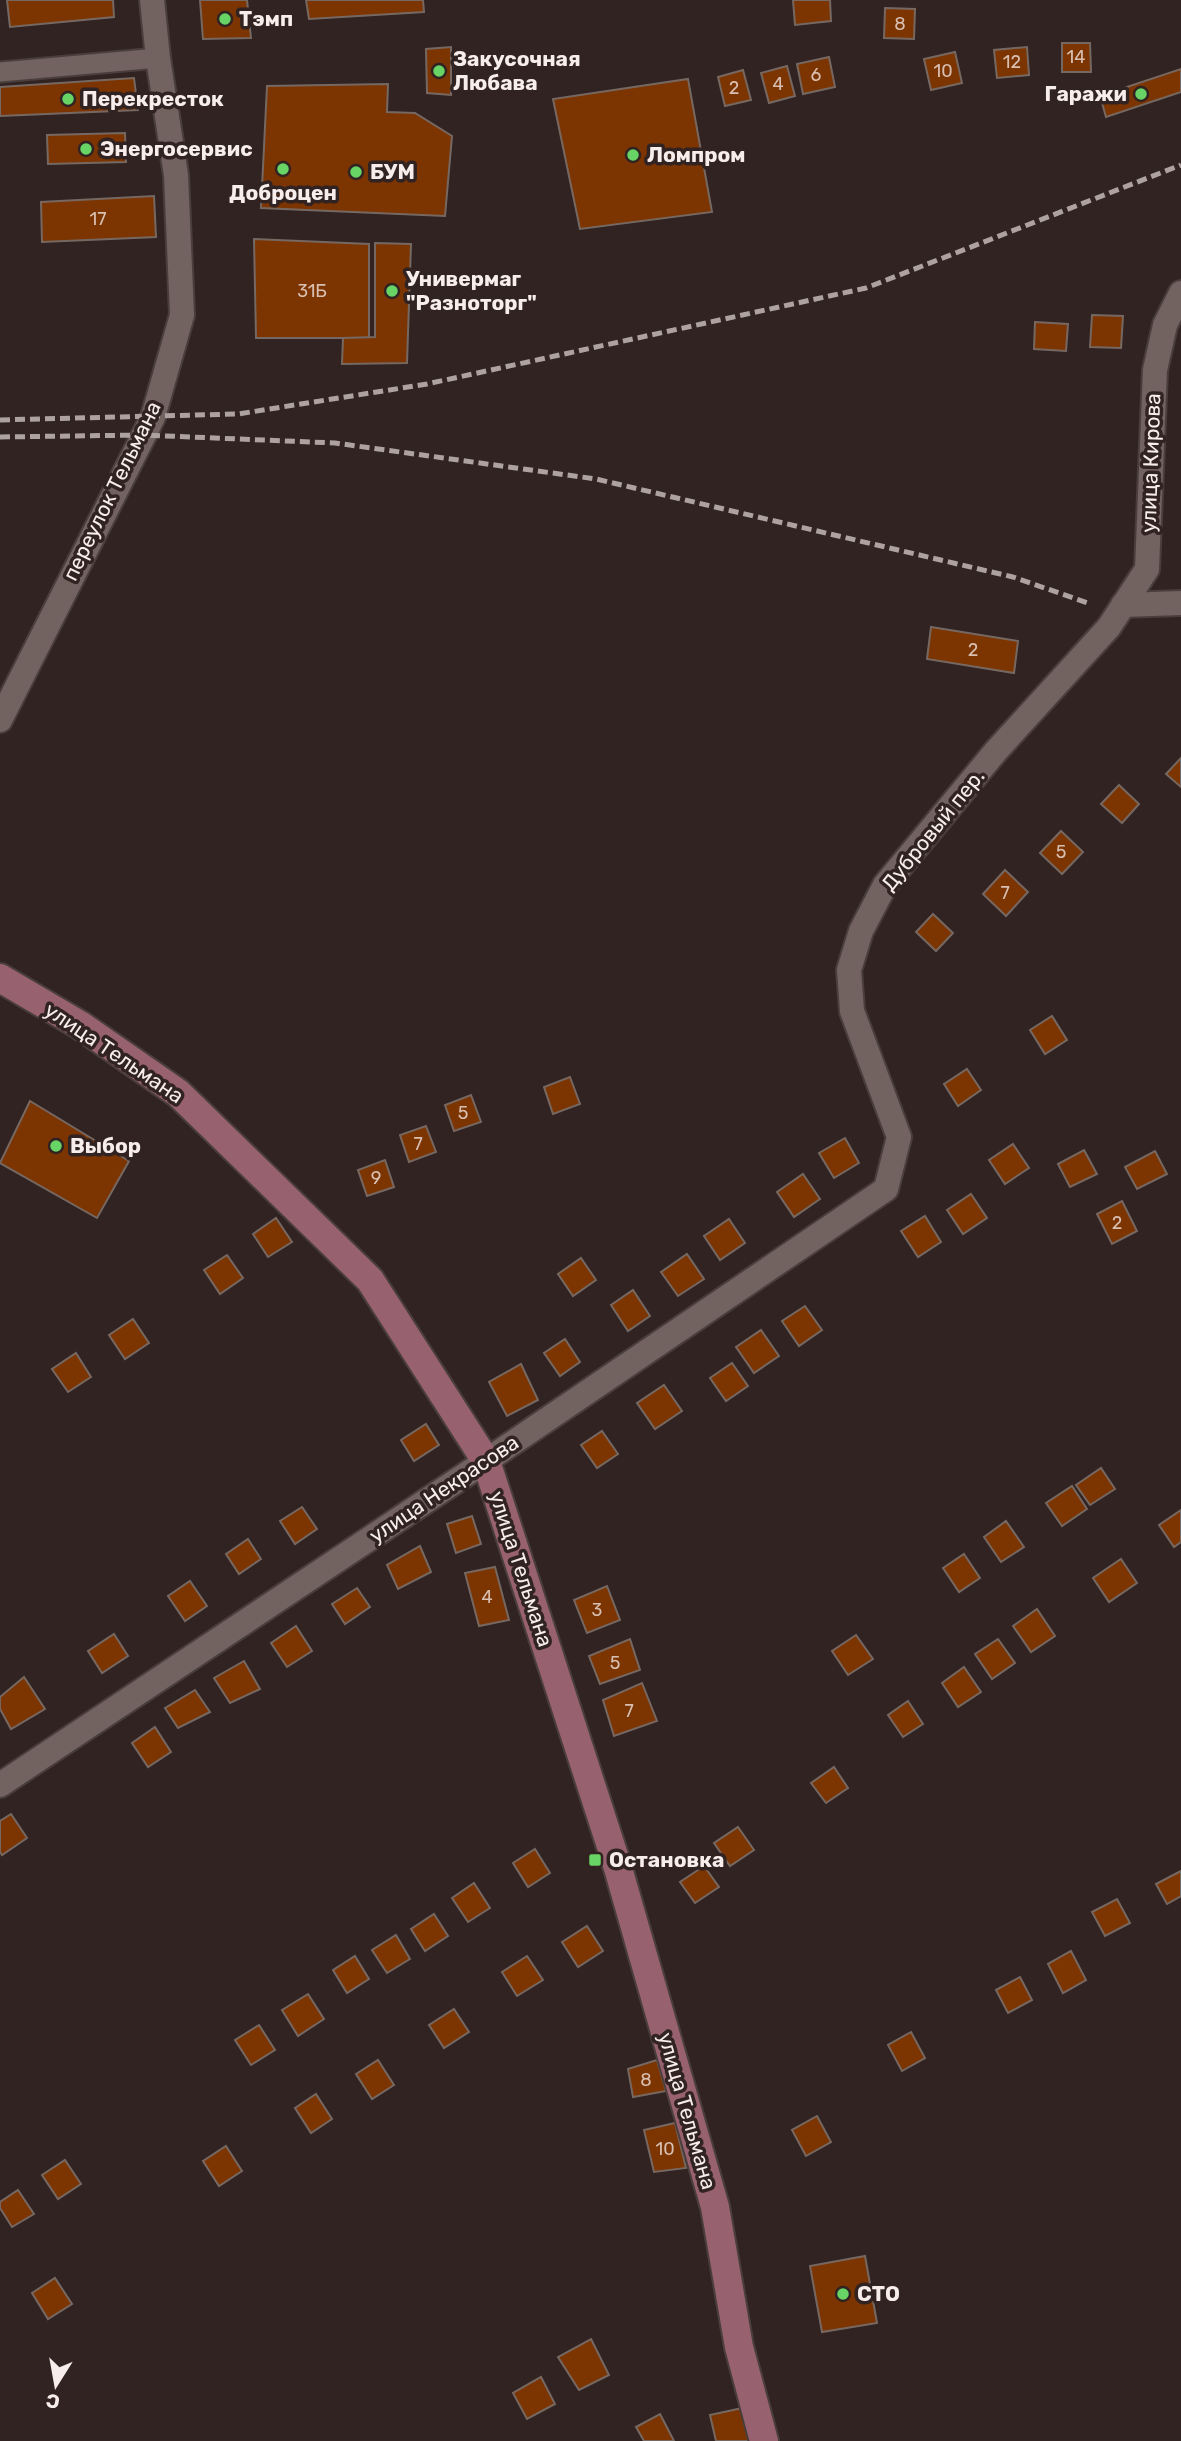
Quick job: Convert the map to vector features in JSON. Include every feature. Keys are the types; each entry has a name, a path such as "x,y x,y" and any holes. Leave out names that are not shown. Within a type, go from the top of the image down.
{"main road":[{"name":"улица Тельмана","path":"0,978 80,1025 178,1093 360,1270 370,1280 486,1461 618,1868 711,2194 739,2347 764,2441"}],"street":[{"name":"переулок Тельмана","path":"0,720 153,416 182,315 176,175 152,0"},
{"path":"0,72 158,58"},
{"name":"улица Кирова","path":"1109,627 1147,569 1154,370 1165,325 1181,293"},
{"path":"1123,605 1181,603"},
{"name":"Дубровый пер.","path":"886,1189 899,1137 852,1011 849,970 861,931 885,885 996,751 1109,627"},
{"name":"улица Некрасова","path":"0,1785 486,1461 886,1189"}],"building":[{"path":"7,0 113,0 114,17 10,27"},
{"name":"Тэмп","path":"200,0 247,0 251,38 203,39"},
{"path":"306,0 423,0 424,12 309,19"},
{"path":"793,0 830,0 831,21 795,25"},
{"path":"885,8 915,9 914,39 884,38"},
{"path":"1062,43 1090,43 1091,72 1062,72"},
{"name":"Закусочная Любава","path":"451,47 451,95 427,93 426,49"},
{"path":"1027,47 1029,75 997,78 994,50"},
{"path":"955,52 962,83 931,90 924,59"},
{"path":"829,57 835,87 803,94 797,64"},
{"path":"787,66 795,96 769,103 761,73"},
{"name":"Гаражи","path":"1181,69 1181,92 1106,117 1100,96"},
{"path":"743,70 751,100 725,106 718,77"},
{"name":"Перекресток","path":"134,78 138,110 0,116 0,87"},
{"name":"Ломпром","path":"688,79 712,212 580,229 553,99"},
{"name":"БУМ","path":"388,84 387,112 415,113 452,136 445,216 261,208 267,86"},
{"name":"Энергосервис","path":"125,133 126,162 48,164 47,135"},
{"path":"154,196 156,237 42,242 41,202"},
{"path":"254,239 369,244 369,338 256,338"},
{"name":"Универмаг \"Разноторг\"","path":"375,243 411,244 407,363 342,364 343,338 375,337"},
{"path":"1092,315 1123,316 1121,348 1090,347"},
{"path":"1035,322 1068,324 1066,351 1034,349"},
{"path":"931,627 1018,641 1014,673 927,659"},
{"path":"1181,758 1181,787 1166,774"},
{"path":"1119,785 1139,804 1122,823 1101,804"},
{"path":"1061,831 1083,852 1062,874 1040,853"},
{"path":"1005,870 1028,892 1006,916 983,894"},
{"path":"933,914 953,933 936,951 916,932"},
{"path":"1052,1016 1067,1040 1045,1054 1030,1030"},
{"path":"967,1069 981,1090 958,1106 944,1084"},
{"path":"570,1077 580,1104 553,1114 544,1087"},
{"path":"471,1095 481,1122 454,1131 445,1105"},
{"name":"Выбор","path":"30,1101 129,1161 97,1218 0,1163"},
{"path":"426,1126 436,1152 409,1162 400,1135"},
{"path":"845,1138 859,1163 834,1178 819,1153"},
{"path":"1013,1144 1029,1168 1005,1184 989,1160"},
{"path":"1084,1150 1097,1174 1070,1187 1058,1164"},
{"path":"1155,1151 1167,1174 1137,1189 1125,1167"},
{"path":"385,1160 394,1187 367,1196 358,1170"},
{"path":"803,1174 820,1199 794,1217 777,1192"},
{"path":"971,1194 987,1218 963,1234 947,1210"},
{"path":"1122,1201 1137,1231 1112,1244 1097,1214"},
{"path":"925,1216 941,1242 918,1257 901,1231"},
{"path":"276,1218 292,1242 268,1257 253,1234"},
{"path":"729,1219 745,1243 720,1260 704,1236"},
{"path":"687,1254 704,1279 678,1296 661,1272"},
{"path":"227,1255 243,1278 220,1294 204,1270"},
{"path":"581,1258 596,1280 573,1296 558,1274"},
{"path":"633,1290 650,1316 628,1331 611,1305"},
{"path":"805,1306 822,1330 799,1346 782,1321"},
{"path":"133,1319 149,1343 125,1359 109,1335"},
{"path":"761,1330 779,1356 754,1373 736,1347"},
{"path":"565,1339 580,1362 560,1376 544,1353"},
{"path":"76,1353 91,1377 68,1392 52,1369"},
{"path":"732,1363 748,1386 726,1401 710,1378"},
{"path":"521,1364 538,1400 507,1416 489,1382"},
{"path":"664,1385 682,1411 655,1429 637,1403"},
{"path":"426,1424 439,1445 414,1461 401,1440"},
{"path":"602,1431 618,1454 597,1468 581,1445"},
{"path":"1101,1468 1115,1489 1090,1505 1076,1485"},
{"path":"1072,1486 1087,1509 1062,1526 1046,1503"},
{"path":"302,1507 317,1529 295,1544 280,1521"},
{"path":"1181,1510 1181,1542 1174,1547 1159,1525"},
{"path":"472,1516 481,1544 456,1553 447,1524"},
{"path":"1006,1521 1024,1547 1001,1562 984,1537"},
{"path":"248,1539 261,1559 239,1574 226,1554"},
{"path":"420,1546 431,1572 398,1589 387,1565"},
{"path":"964,1554 980,1578 959,1592 943,1568"},
{"path":"1121,1559 1137,1583 1109,1602 1093,1578"},
{"path":"495,1567 509,1620 479,1626 465,1573"},
{"path":"190,1581 207,1606 185,1621 168,1596"},
{"path":"607,1586 620,1620 587,1633 574,1600"},
{"path":"357,1588 370,1607 345,1624 332,1604"},
{"path":"1037,1609 1055,1636 1031,1652 1013,1626"},
{"path":"296,1626 312,1651 287,1667 271,1643"},
{"path":"114,1634 128,1656 102,1673 88,1651"},
{"path":"856,1635 873,1659 848,1675 832,1651"},
{"path":"630,1639 640,1670 600,1684 589,1656"},
{"path":"998,1639 1015,1663 992,1679 975,1654"},
{"path":"244,1661 260,1689 230,1703 214,1678"},
{"path":"964,1667 981,1692 958,1707 942,1683"},
{"path":"24,1677 45,1709 11,1729 0,1709 0,1697"},
{"path":"642,1683 657,1721 614,1736 603,1700"},
{"path":"195,1690 210,1712 178,1728 165,1708"},
{"path":"908,1701 923,1724 903,1737 888,1715"},
{"path":"155,1727 171,1752 148,1767 132,1743"},
{"path":"834,1767 848,1788 826,1803 811,1783"},
{"path":"11,1814 27,1838 2,1855 0,1821"},
{"path":"738,1827 754,1850 730,1866 714,1843"},
{"path":"535,1849 550,1873 528,1887 513,1863"},
{"path":"704,1866 719,1887 695,1903 680,1882"},
{"path":"1181,1871 1181,1896 1167,1904 1156,1884"},
{"path":"474,1883 490,1908 468,1922 452,1898"},
{"path":"1117,1899 1130,1923 1105,1936 1092,1912"},
{"path":"434,1914 448,1936 425,1951 411,1929"},
{"path":"587,1926 603,1951 578,1967 562,1942"},
{"path":"396,1935 410,1959 387,1973 372,1950"},
{"path":"1071,1951 1086,1980 1063,1993 1048,1964"},
{"path":"355,1956 369,1979 347,1993 333,1970"},
{"path":"527,1956 543,1980 517,1996 502,1972"},
{"path":"1020,1977 1032,2000 1008,2013 996,1990"},
{"path":"308,1994 324,2019 298,2036 282,2010"},
{"path":"454,2009 469,2032 444,2048 429,2025"},
{"path":"259,2025 275,2050 251,2065 235,2040"},
{"path":"911,2032 925,2058 902,2071 888,2045"},
{"path":"378,2060 394,2085 372,2099 356,2074"},
{"path":"657,2060 666,2091 633,2097 628,2069"},
{"path":"316,2094 332,2119 311,2133 295,2108"},
{"path":"817,2116 831,2142 806,2156 792,2130"},
{"path":"675,2123 686,2168 654,2172 644,2130"},
{"path":"226,2146 242,2171 219,2186 203,2161"},
{"path":"65,2160 81,2184 58,2199 42,2175"},
{"path":"18,2190 34,2214 12,2227 0,2208 0,2202"},
{"name":"СТО","path":"865,2256 877,2323 822,2332 810,2266"},
{"path":"55,2278 72,2304 48,2319 32,2293"},
{"path":"591,2339 609,2375 579,2390 558,2357"},
{"path":"541,2377 555,2404 527,2419 513,2393"},
{"path":"747,2407 756,2441 716,2441 710,2415"},
{"path":"660,2414 674,2441 644,2441 636,2427"}],"railway":[{"path":"0,420 238,414 427,384 866,288 1181,165"},
{"path":"0,437 143,435 335,443 596,479 1013,577 1088,603"}],"place":[{"name":"Тэмп","path":"225,19"},
{"name":"Закусочная Любава","path":"439,71"},
{"name":"Гаражи","path":"1141,94"},
{"name":"Перекресток","path":"68,99"},
{"name":"Энергосервис","path":"86,149"},
{"name":"Ломпром","path":"633,155"},
{"name":"Доброцен","path":"283,169"},
{"name":"БУМ","path":"356,172"},
{"name":"Универмаг \"Разноторг\"","path":"392,291"},
{"name":"Выбор","path":"56,1146"},
{"name":"Остановка","path":"595,1860"},
{"name":"СТО","path":"843,2294"}]}
